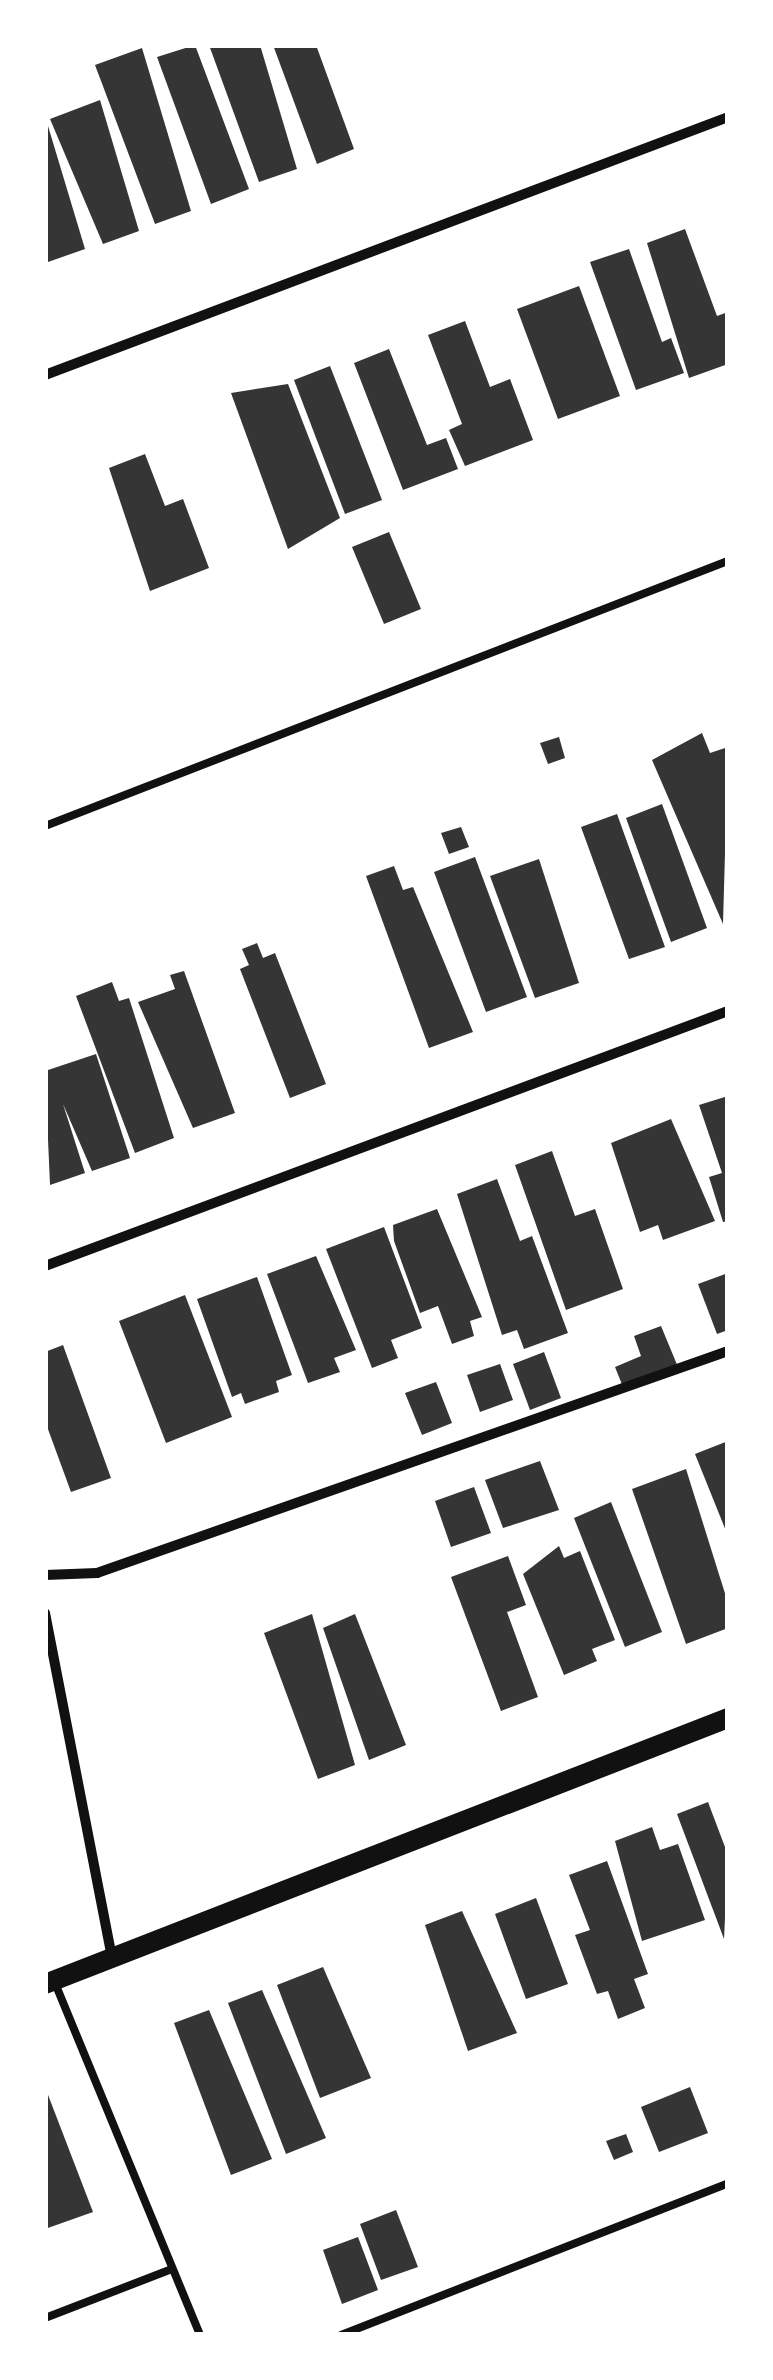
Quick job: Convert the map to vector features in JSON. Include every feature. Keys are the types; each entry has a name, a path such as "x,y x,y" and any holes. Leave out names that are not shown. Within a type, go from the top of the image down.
{"main road":[{"path":"50,1982 728,1718"}],"street":[{"path":"45,375 728,117"},
{"path":"45,1266 728,1010"},
{"path":"45,1575 97,1573 728,1351"},
{"path":"45,1613 112,1958"}],"lane":[{"path":"45,826 728,560"},
{"path":"50,1982 200,2335"},
{"path":"341,2335 728,2184"},
{"path":"45,2318 172,2269"}],"building":[{"path":"195,45 249,189 211,204 157,57"},
{"path":"209,45 260,45 297,169 259,182"},
{"path":"273,45 316,45 354,149 317,164"},
{"path":"142,48 191,211 155,224 95,65"},
{"path":"100,100 139,231 103,244 50,119"},
{"path":"45,116 85,249 48,262 45,255"},
{"path":"685,229 717,316 728,312 728,364 689,378 647,243"},
{"path":"629,249 662,342 671,338 684,373 636,390 590,262"},
{"path":"579,286 620,396 558,419 517,309"},
{"path":"465,321 490,387 510,379 533,440 465,466 449,430 462,424 428,335"},
{"path":"389,349 427,445 446,438 458,469 403,490 354,363"},
{"path":"330,366 382,500 345,514 294,380"},
{"path":"288,384 340,518 288,549 231,393"},
{"path":"145,454 165,506 183,499 209,568 150,591 109,468"},
{"path":"389,532 421,609 384,624 352,547"},
{"path":"702,733 710,753 728,747 723,924 652,760"},
{"path":"559,737 565,758 548,764 540,743"},
{"path":"662,804 707,928 671,942 626,818"},
{"path":"617,814 665,947 629,959 581,827"},
{"path":"461,827 469,847 449,854 441,833"},
{"path":"475,857 527,997 486,1012 434,872"},
{"path":"539,859 579,983 535,998 490,876"},
{"path":"394,866 403,890 413,887 473,1032 429,1048 366,876"},
{"path":"257,943 263,958 275,953 326,1084 290,1098 240,969 249,965 242,949"},
{"path":"184,971 235,1113 193,1128 138,1002 175,989 170,975"},
{"path":"112,982 119,1001 129,998 174,1138 135,1153 76,996"},
{"path":"96,1054 130,1158 92,1171 63,1104 85,1173 50,1185 45,1071"},
{"path":"728,1096 728,1221 723,1222 709,1177 722,1173 699,1105"},
{"path":"671,1119 715,1221 663,1240 658,1225 640,1232 611,1143"},
{"path":"552,1151 575,1216 595,1209 623,1289 566,1310 515,1165"},
{"path":"497,1179 520,1241 532,1236 568,1333 524,1349 517,1330 502,1335 457,1194"},
{"path":"437,1209 482,1317 470,1321 474,1336 452,1344 438,1306 420,1313 394,1241 393,1225"},
{"path":"384,1227 422,1328 391,1340 398,1358 372,1368 326,1249"},
{"path":"316,1256 356,1350 334,1358 340,1372 308,1383 267,1274"},
{"path":"728,1273 728,1330 717,1334 698,1284"},
{"path":"257,1277 292,1375 276,1381 279,1392 245,1404 241,1393 232,1397 197,1299"},
{"path":"185,1295 232,1417 166,1443 119,1321"},
{"path":"661,1326 678,1367 623,1387 615,1367 641,1356 634,1336"},
{"path":"63,1345 111,1478 71,1492 45,1421 45,1352"},
{"path":"544,1352 561,1398 530,1410 513,1364"},
{"path":"500,1364 513,1400 480,1412 467,1375"},
{"path":"436,1382 452,1423 422,1435 405,1393"},
{"path":"728,1441 728,1536 695,1454"},
{"path":"540,1461 559,1510 503,1528 485,1480"},
{"path":"686,1469 728,1603 728,1628 686,1644 632,1489"},
{"path":"474,1487 491,1533 451,1547 435,1501"},
{"path":"611,1502 662,1632 625,1647 574,1518"},
{"path":"559,1546 564,1558 580,1551 615,1640 592,1649 597,1661 564,1675 523,1574"},
{"path":"508,1556 526,1605 507,1612 538,1697 501,1711 451,1577"},
{"path":"312,1614 355,1765 318,1779 264,1633"},
{"path":"355,1614 406,1745 369,1760 323,1628"},
{"path":"708,1802 728,1855 724,1939 677,1814"},
{"path":"652,1827 660,1850 678,1844 705,1920 642,1941 615,1841"},
{"path":"607,1861 648,1974 634,1979 645,2008 618,2019 608,1991 597,1994 575,1935 590,1930 569,1875"},
{"path":"536,1898 568,1984 526,1999 495,1914"},
{"path":"462,1911 517,2033 468,2051 425,1925"},
{"path":"323,1967 371,2078 320,2098 277,1985"},
{"path":"262,1990 326,2138 286,2154 228,2003"},
{"path":"209,2010 272,2159 231,2175 174,2023"},
{"path":"45,2087 93,2212 45,2229"},
{"path":"690,2087 708,2133 659,2152 641,2107"},
{"path":"626,2134 633,2152 614,2160 606,2141"},
{"path":"396,2210 418,2267 381,2280 360,2224"},
{"path":"358,2237 378,2290 342,2304 323,2250"}]}
